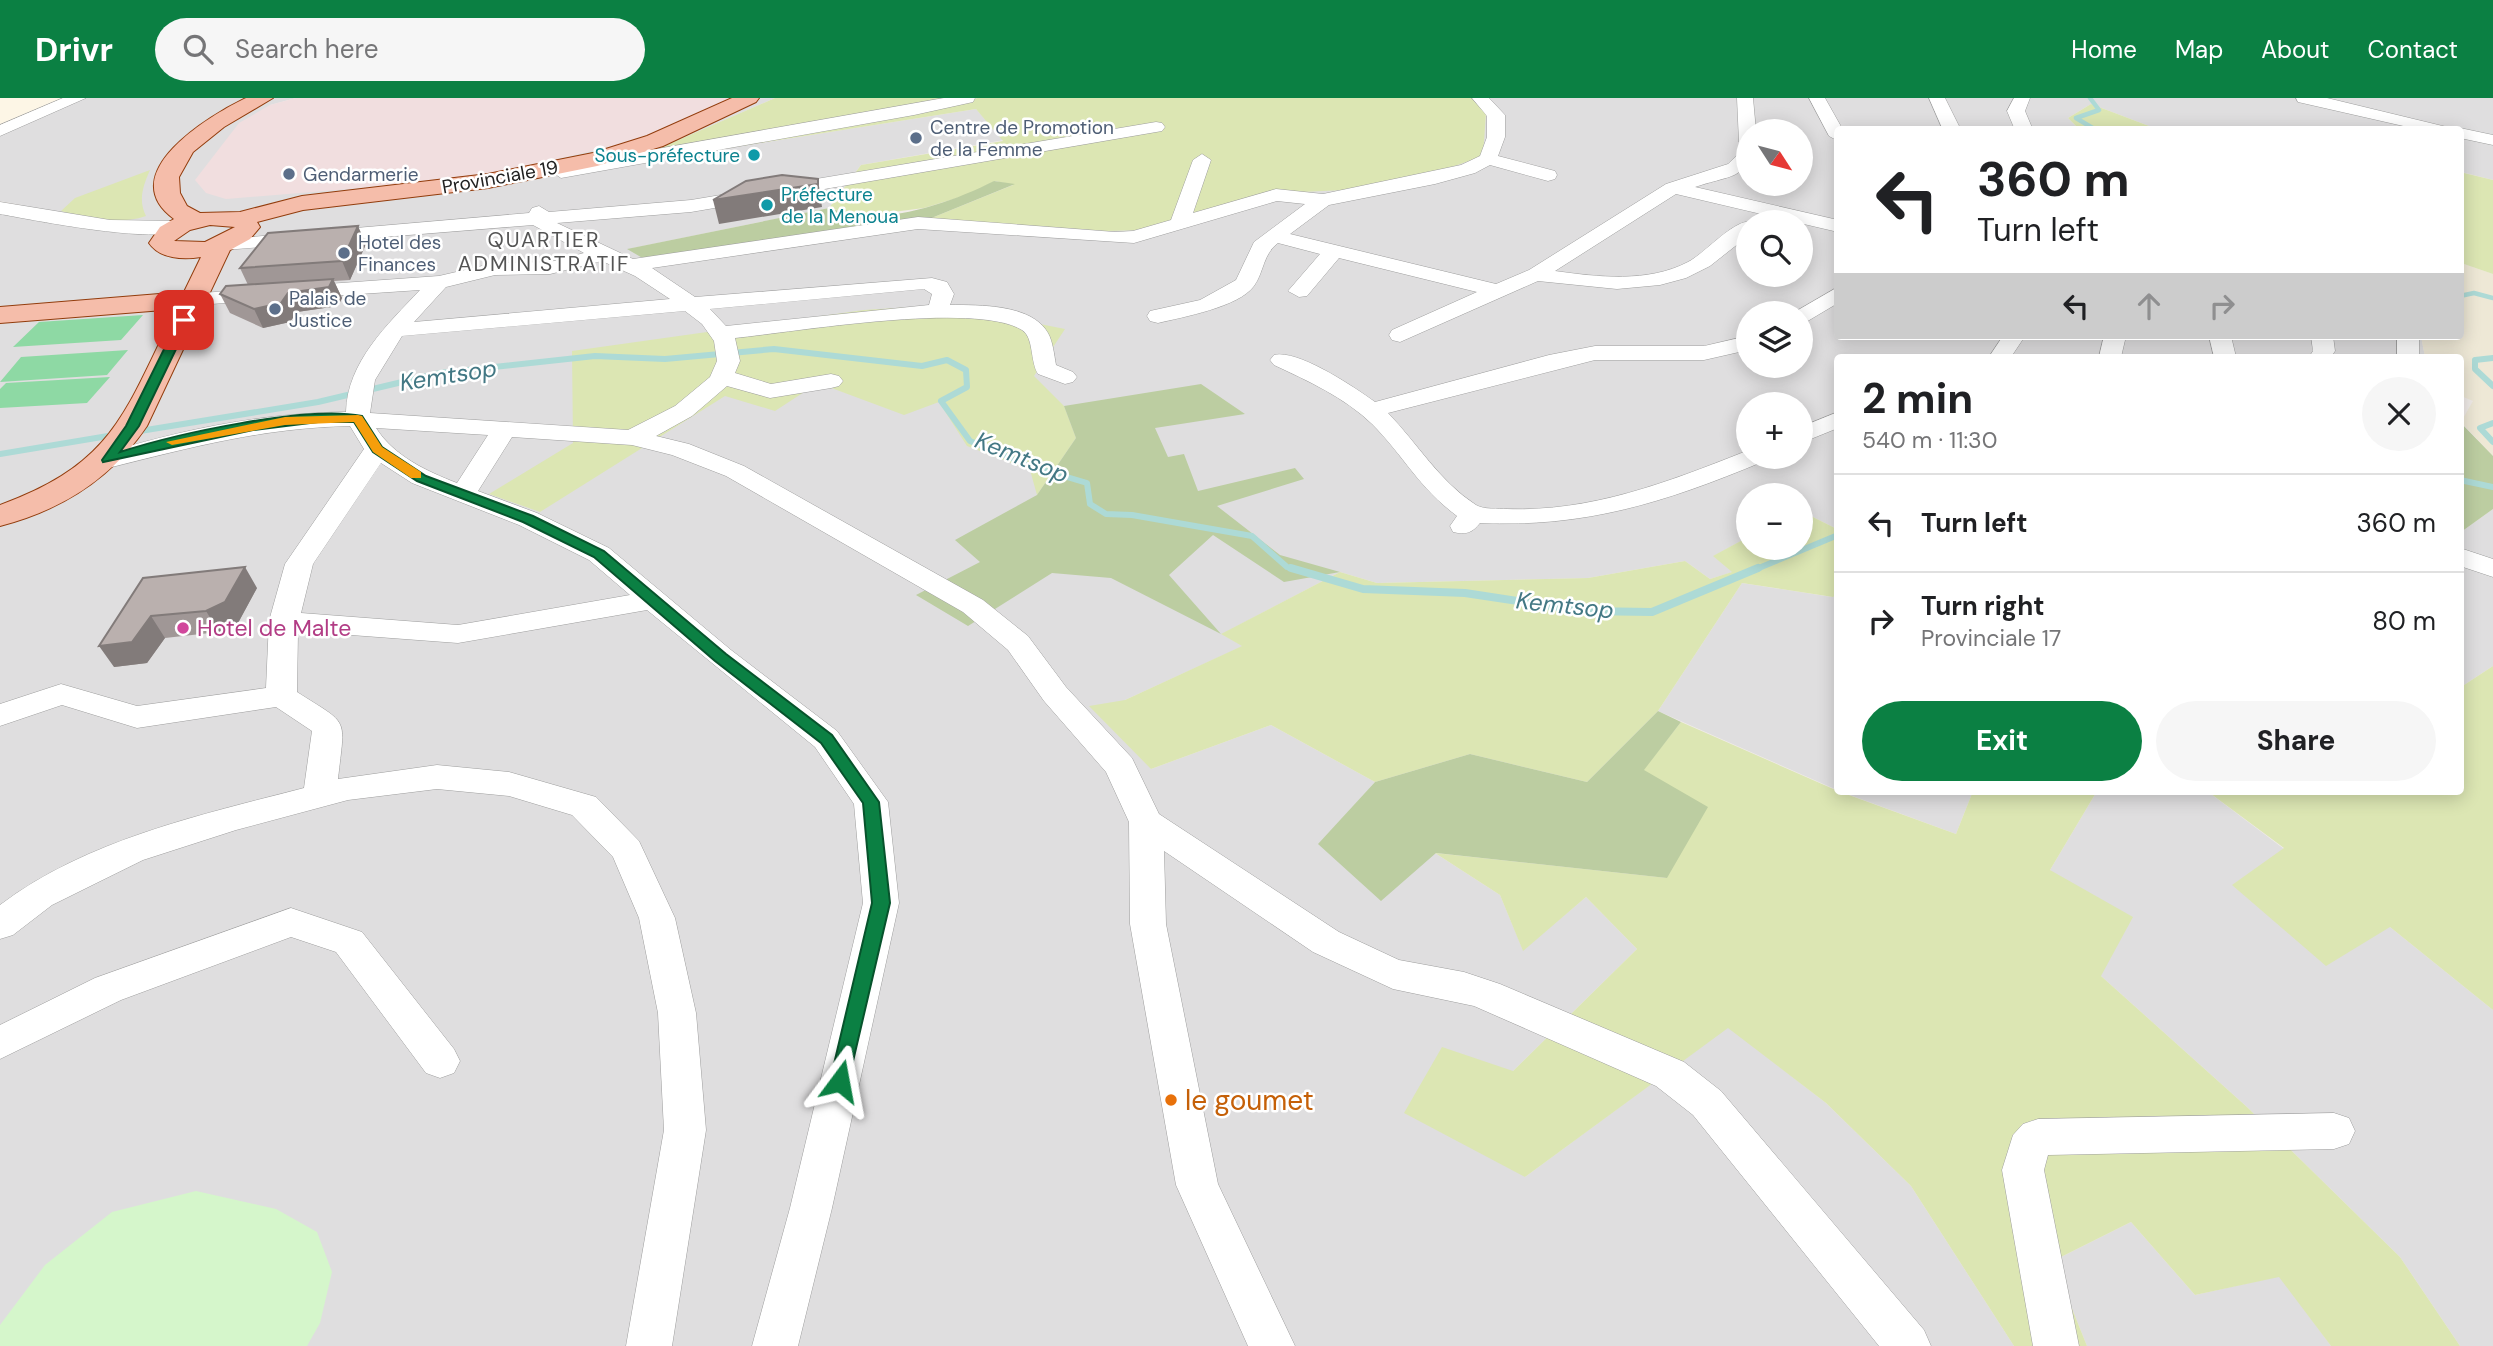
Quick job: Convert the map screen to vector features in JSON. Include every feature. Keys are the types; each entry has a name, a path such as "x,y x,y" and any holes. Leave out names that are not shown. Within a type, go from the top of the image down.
{"main road":[{"path":"180,232 222,217 244,223 241,235 221,245 185,251 180,232 184,217 172,206 167,177 173,164 192,140 211,125 263,98"},
{"name":"Provinciale 19","path":"244,223 302,202 514,176 627,151 749,98"},
{"path":"0,516 47,499 121,443 221,245"},
{"path":"0,315 196,299"}],"street":[{"path":"0,131 78,98"},
{"path":"514,176 555,173 914,110 967,98"},
{"path":"1480,98 1496,115 1496,138 1488,159"},
{"path":"1745,98 1746,119"},
{"path":"1817,98 1834,129"},
{"path":"1937,98 1950,126"},
{"path":"2021,98 2016,111 2022,126"},
{"path":"2304,98 2429,126"},
{"path":"760,135 844,103"},
{"path":"221,245 731,199 1156,127"},
{"path":"2464,134 2493,140"},
{"path":"631,265 918,223 1115,238 1148,234 1276,195 1323,200 1457,172 1488,159 1548,176"},
{"path":"1180,223 1202,160"},
{"path":"1400,335 1535,274 1674,188 1736,166"},
{"path":"1674,188 1834,225"},
{"path":"1158,316 1207,305 1237,290 1245,284 1255,255 1273,236 1323,200"},
{"path":"8,216 85,237 180,232"},
{"path":"244,223 286,230 539,216 561,236 600,255 631,265 693,305 724,334 729,357 723,377 702,400 677,417 632,438"},
{"path":"495,269 531,246 561,236"},
{"path":"1273,236 1497,291"},
{"path":"1535,274 1598,284 1676,273 1699,265 1736,236"},
{"path":"1299,291 1333,252"},
{"path":"196,299 439,282 495,269 550,268 600,255"},
{"path":"439,282 396,330 370,368 358,402 377,449 421,478 528,519 599,554 720,657 826,739 871,802 881,903 811,1208 775,1346"},
{"path":"396,330 924,283 939,288 943,294 938,310"},
{"path":"1813,310 1834,296"},
{"path":"724,334 938,310 1014,317 1032,326 1041,341 1046,369 1065,377"},
{"path":"1371,410 1557,360 1595,353 1704,353 1736,346"},
{"path":"1282,360 1349,393 1371,410 1392,431 1425,475 1468,520 1591,513 1669,491 1736,464"},
{"path":"723,377 770,391 831,381"},
{"path":"121,443 154,445 253,426 318,418 358,402 505,429 632,438 680,449 734,471 973,606 1018,643 1055,694 1120,766 1146,822 1148,923 1196,1185 1272,1346"},
{"path":"1813,430 1834,421"},
{"path":"463,494 505,429"},
{"path":"281,696 284,621 299,564 377,449"},
{"path":"2464,558 2493,569"},
{"path":"284,621 458,634 654,600"},
{"path":"0,715 61,694 137,717 281,696 328,727 319,796"},
{"path":"0,925 39,895 131,851 348,788 437,777 509,784 584,806 627,850 657,918 677,1013 685,1130 649,1346"},
{"path":"1146,822 1326,942 1393,974 1476,991 1670,1074 1707,1103 1908,1346"},
{"path":"0,1043 107,989 291,922 349,942 440,1061"},
{"path":"2056,1346 2023,1170 2028,1148 2038,1137 2334,1131"}],"shaded area":[{"path":"0,98 296,98 270,105 775,98 622,165 976,109 1004,140 861,165 829,208 628,249 915,218 970,221 1277,193 1482,156 1486,113 1474,98 2296,98 2424,126 2149,126 2091,104 2068,118 2076,126 1834,126 1834,340 2422,340 2424,354 1834,354 1834,528 1813,517 1813,483 1736,483 1736,544 1714,556 1733,572 1710,579 1685,561 1588,578 1377,583 1340,572 1222,634 1243,646 1125,700 1151,769 1271,725 1375,782 1319,844 1435,853 1500,895 1523,950 1586,897 1637,949 1513,1071 1525,1177 1728,1027 1826,1103 1911,1186 2014,1346 0,1346 0,210 22,205 0,201"},
{"path":"0,98 69,98 0,126"},
{"path":"296,98 735,98 631,142 471,179 226,199 206,193 195,180 239,123 270,105"},
{"path":"2318,98 2493,98 2493,137 2464,130 2464,126 2444,126"},
{"path":"2464,135 2493,142 2493,180 2464,173"},
{"path":"2464,264 2493,274 2493,456 2464,425 2464,417 2473,401 2464,397 2464,354 2424,354 2422,340 2464,340"},
{"path":"2493,509 2493,666 2464,685 2464,530"},
{"path":"1742,583 1834,596 1834,789 1658,711"},
{"path":"1850,795 1971,795 1956,834"},
{"path":"2095,795 2212,795 2284,849 2233,885 2390,927 2493,1010 2493,1346 2460,1346 2400,1257 2247,1107 2101,976 2050,870"},
{"path":"2131,1222 2195,1295 2280,1276 2331,1346 2087,1346 2053,1261"}],"green space":[{"path":"775,98 961,98 967,102 977,98 1474,98 1486,113 1483,156 1449,168 1346,190 1277,193 1142,230 1107,231 929,219 1013,185 995,181 967,195 924,208 862,216 829,208 861,165 1003,141 976,109 621,165"},
{"path":"2091,104 2149,126 2076,126 2068,118"},
{"path":"150,170 142,193 146,216 104,220 61,211 75,198"},
{"path":"2464,173 2493,180 2493,274 2464,264"},
{"path":"994,181 1015,184 929,219 646,260 627,249 829,208 862,216 913,211 964,195"},
{"path":"943,305 1065,329 1034,376 1064,406 1076,438 1037,495 1030,470 967,446 939,402 904,415 818,383 775,411 725,396 540,512 489,494 573,443 572,351 864,310"},
{"path":"143,315 121,340 13,347 39,322"},
{"path":"128,350 107,375 0,382 21,357"},
{"path":"110,377 87,403 0,408 0,389 6,383"},
{"path":"1201,384 1245,414 1155,428 1168,457 1184,454 1198,491 1295,468 1304,479 1217,506 1280,555 1340,572 1284,582 1213,535 1169,575 1221,634 1111,578 1052,573 968,626 916,595 980,562 955,540 1037,495 1076,438 1064,406"},
{"path":"2464,426 2493,456 2493,509 2464,530"},
{"path":"1813,517 1834,528 1834,596 1742,583 1658,711 1587,782 1470,754 1375,782 1271,725 1151,769 1089,706 1125,700 1242,646 1221,634 1340,572 1377,583 1588,578 1685,561 1710,579 1732,572 1713,556 1736,544 1736,560 1813,560"},
{"path":"2493,666 2493,1010 2390,927 2326,966 2232,885 2284,848 2212,795 2464,795 2464,685"},
{"path":"1658,711 1681,722 1644,770 1708,807 1667,878 1436,853 1381,901 1318,844 1375,782 1470,754 1587,782"},
{"path":"1681,722 1834,789 1834,795 1849,795 1956,834 1971,795 2095,795 2050,870 2133,917 2101,976 2247,1107 2400,1257 2460,1346 2331,1346 2279,1277 2195,1295 2131,1222 2053,1261 2087,1346 2014,1346 1911,1186 1826,1103 1728,1028 1525,1177 1404,1113 1442,1047 1513,1071 1637,949 1586,897 1523,951 1500,895 1435,853 1667,878 1643,770"},
{"path":"196,1191 276,1209 317,1232 332,1272 320,1323 307,1346 0,1346 0,1325 45,1265 112,1212"}],"building":[{"path":"782,175 818,179 818,184 713,200 746,181"},
{"path":"358,226 342,261 240,268 268,233"},
{"path":"333,279 329,287 288,293 281,303 254,309 220,294 226,286"},
{"path":"245,567 225,602 206,611 151,616 132,642 99,646 143,578"}],"waterway":[{"name":"Kemtsop","path":"2089,126 2076,118 2099,110 2090,98"},
{"name":"Kemtsop","path":"2464,295 2474,293 2493,298"},
{"name":"Kemtsop","path":"134,432 318,402 440,373 595,356 665,359 774,349 922,366 947,360 966,370 967,387 941,401 970,441 1030,466 1087,483 1090,504 1106,514 1132,515 1252,536 1287,567 1297,570"},
{"name":"Kemtsop","path":"2493,358 2475,360 2475,369 2493,386"},
{"name":"Kemtsop","path":"2493,423 2480,428 2493,442"},
{"name":"Kemtsop","path":"0,454 114,435"},
{"name":"Kemtsop","path":"2464,481 2493,487"},
{"name":"Kemtsop","path":"1754,570 1834,537"},
{"name":"Kemtsop","path":"1291,568 1363,589 1465,593 1583,611 1652,612 1758,568"}],"slow traffic":[{"path":"172,442 285,421 358,419 377,449 416,475"}],"place":[{"name":"Centre de Promotion de la Femme","path":"916,138"},
{"name":"Sous-préfecture","path":"754,155"},
{"name":"Gendarmerie","path":"289,174"},
{"name":"Préfecture de la Menoua","path":"767,205"},
{"name":"Hotel des Finances","path":"344,253"},
{"name":"Palais de Justice","path":"275,309"},
{"name":"Hotel de Malte","path":"183,628"},
{"name":"le goumet","path":"1171,1100"}],"district":[{"name":"QUARTIER ADMINISTRATIF","path":"544,252"}],"route":[{"path":"184,320 132,426 108,460 154,445 253,426 318,418 358,419 377,449 421,478 528,519 599,554 720,657 826,739 871,802 881,903 840,1081"}]}
